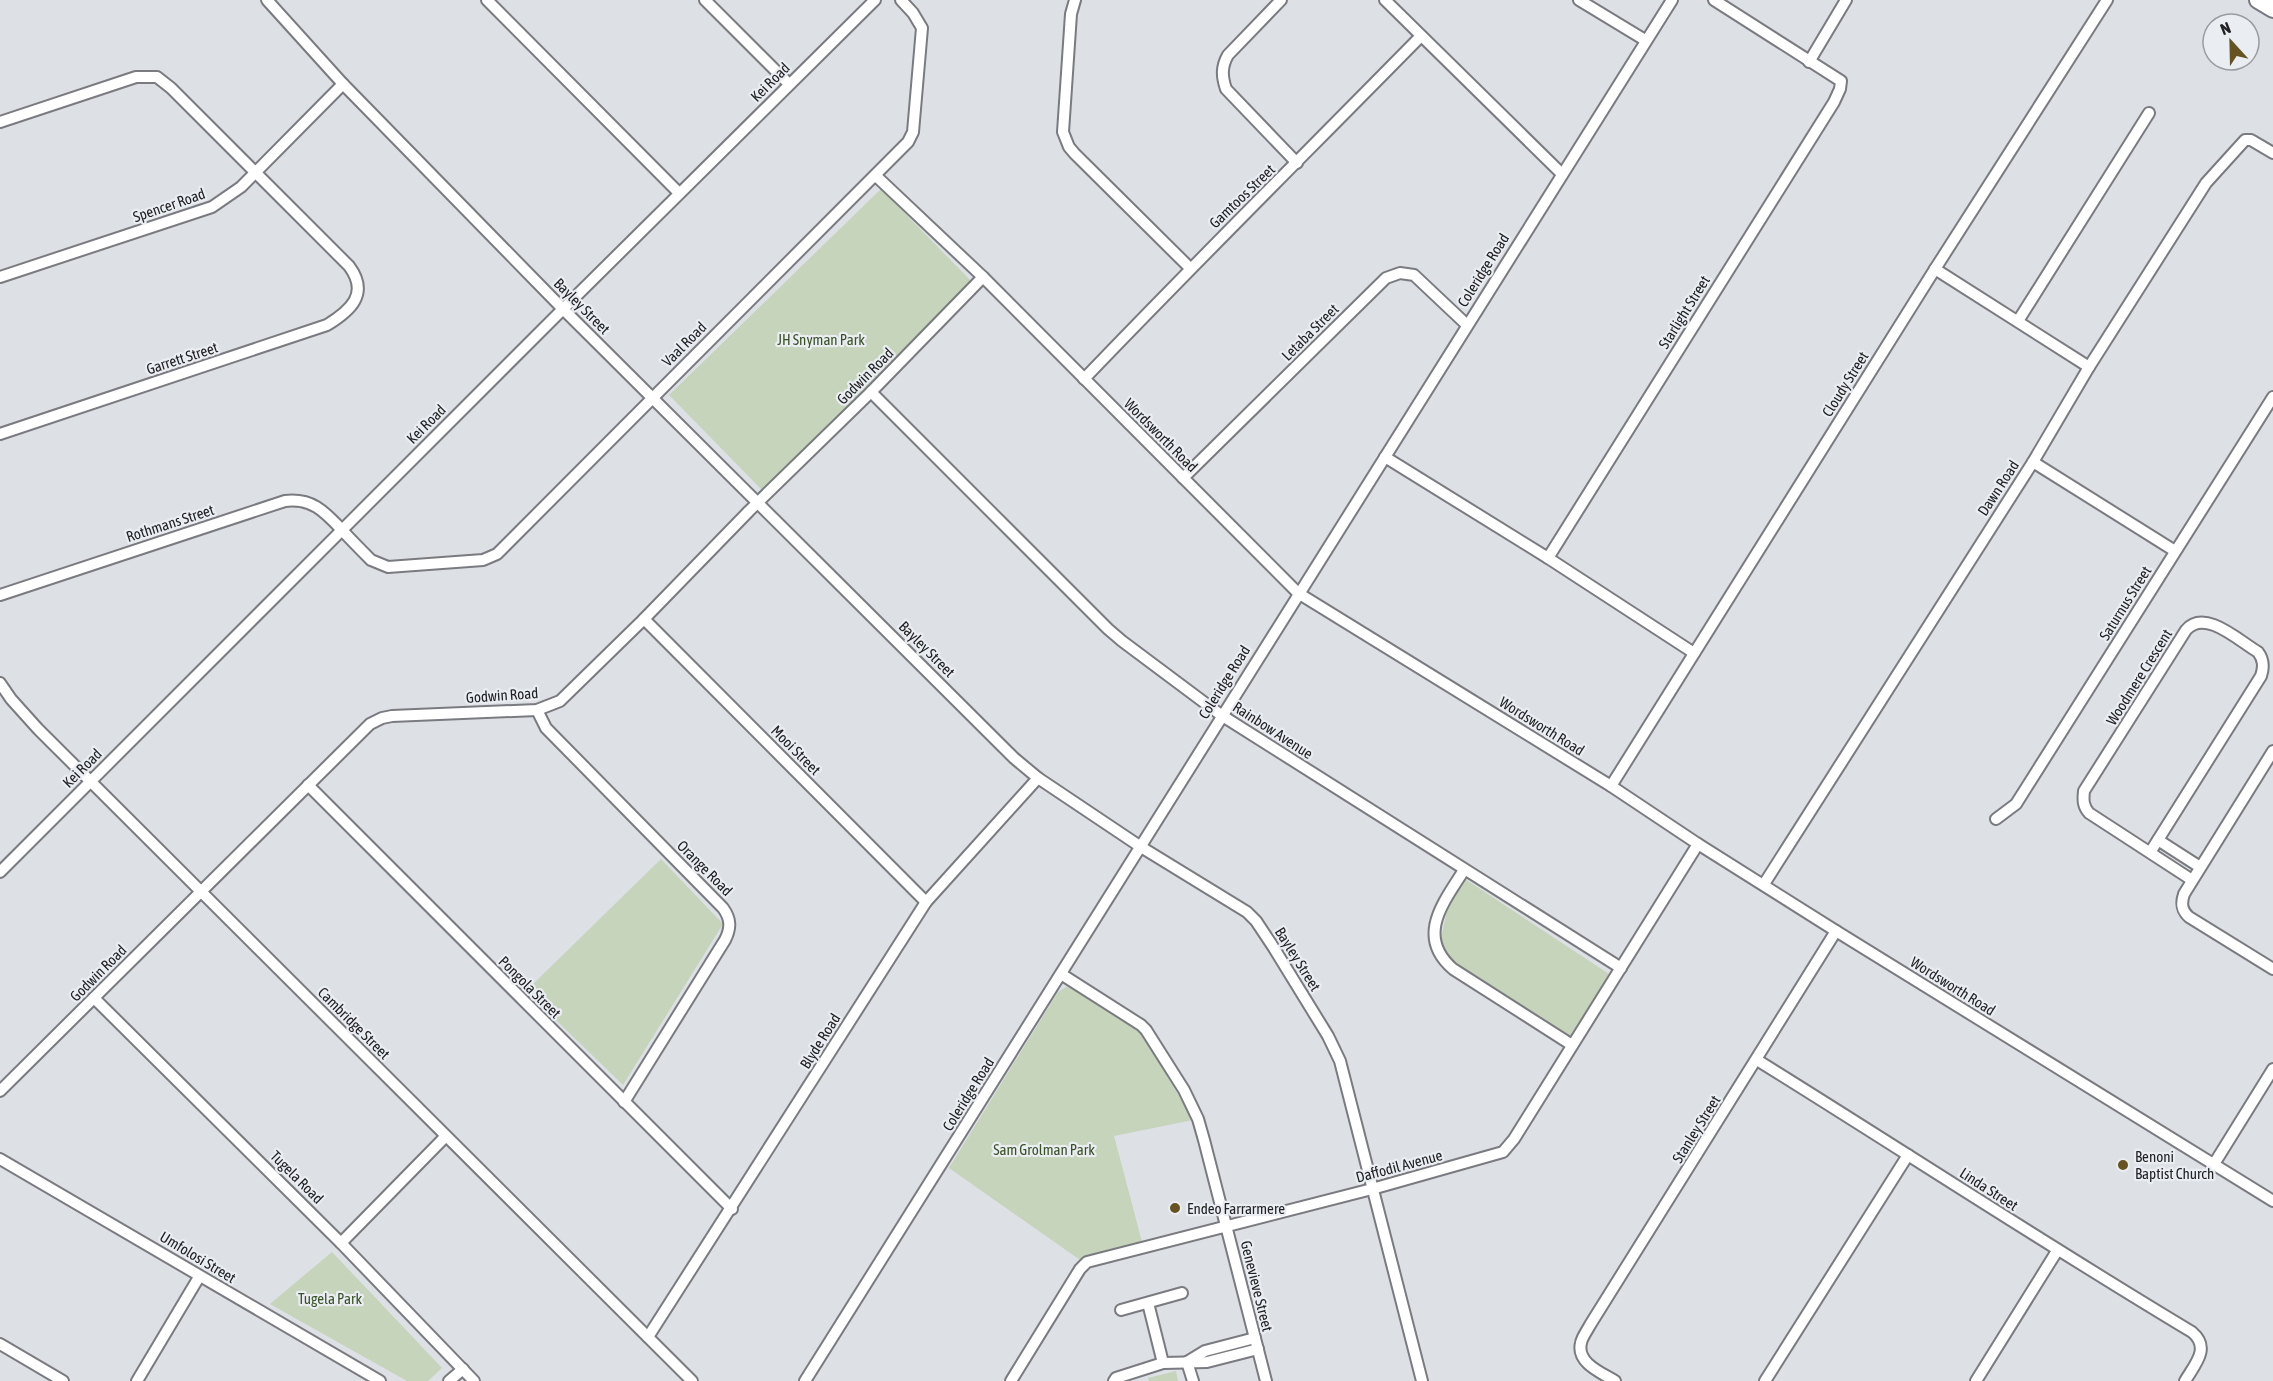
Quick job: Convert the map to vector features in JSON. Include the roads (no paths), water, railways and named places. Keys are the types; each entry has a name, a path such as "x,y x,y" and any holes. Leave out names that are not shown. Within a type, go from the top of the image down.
{"main road":[{"path":"2258,0 2273,9"}],"street":[{"name":"Bayley Street","path":"267,0 343,84 563,309 1014,758 1038,778 1141,847 1234,903 1256,921 1335,1048 1340,1061 1422,1381"},
{"path":"487,0 680,193"},
{"path":"705,0 789,84"},
{"name":"Kei Road","path":"0,872 874,0"},
{"name":"Vaal Road","path":"342,530 371,560 388,567 489,558 501,551 908,142 913,132 922,28 914,13 901,0"},
{"path":"1075,0 1071,14 1063,132 1066,140 1075,154 1190,268"},
{"path":"1281,0 1228,55 1224,61 1223,79 1226,89 1297,163"},
{"path":"1385,0 1562,174"},
{"path":"1579,0 1645,40"},
{"name":"Coleridge Road","path":"805,1381 1672,0"},
{"path":"1714,0 1809,62 1846,0"},
{"name":"Cloudy Street","path":"1611,786 1935,269 2107,0"},
{"name":"Gamtoos Street","path":"1084,379 1190,268 1421,36"},
{"name":"Starlight Street","path":"1548,558 1834,102 1841,81 1809,62"},
{"path":"0,122 136,77 157,77 171,88 256,174"},
{"name":"Spencer Road","path":"0,278 212,207 230,197 256,174 343,84"},
{"path":"2018,321 2149,113"},
{"name":"Dawn Road","path":"1764,884 2033,462 2089,367 2206,183 2245,140 2251,140 2273,153"},
{"name":"Garrett Street","path":"0,434 327,325 351,308 358,291 354,272 350,266 256,174"},
{"name":"Wordsworth Road","path":"876,176 983,277 1298,593 1611,786 1836,931 2273,1201"},
{"path":"1935,269 2089,367"},
{"name":"Letaba Street","path":"1183,478 1386,278 1400,273 1414,274 1467,325"},
{"name":"Godwin Road","path":"0,1091 370,724 392,716 537,710 560,701 871,392 983,277"},
{"name":"Rainbow Avenue","path":"871,392 1108,629 1221,715 1621,968"},
{"name":"Saturnus Street","path":"1996,819 2016,804 2273,397"},
{"path":"1384,457 1548,558 1694,653"},
{"path":"2033,462 2175,551"},
{"name":"Rothmans Street","path":"0,595 285,501 301,500 316,505 329,514 342,530"},
{"name":"Mooi Street","path":"644,619 926,902"},
{"name":"Woodmere Crescent","path":"2151,851 2261,676 2263,669 2258,652 2207,621 2195,622 2186,630 2084,791 2084,806 2089,813 2151,851 2192,880"},
{"name":"Cambridge Street","path":"0,683 31,721 90,781 692,1381"},
{"name":"Orange Road","path":"537,710 546,728 723,908 729,921 730,927 725,940 624,1102"},
{"path":"2273,751 2192,880 2182,901 2185,913 2189,917 2273,969"},
{"name":"Blyde Road","path":"648,1337 732,1209 926,902 1038,778"},
{"name":"Pongola Street","path":"308,785 732,1209"},
{"path":"2158,840 2200,867"},
{"name":"Daffodil Avenue","path":"1011,1381 1080,1269 1087,1262 1372,1189 1503,1152 1514,1139 1698,844"},
{"path":"1464,870 1435,921 1435,936 1440,954 1453,969 1572,1045"},
{"name":"Stanley Street","path":"1616,1381 1586,1362 1580,1344 1836,931"},
{"name":"Genevieve Street","path":"1061,974 1141,1025 1184,1090 1195,1113 1266,1381"},
{"name":"Tugela Road","path":"94,998 341,1243 474,1381"},
{"name":"Linda Street","path":"1757,1060 2057,1251 2192,1332 2202,1345 2201,1356 2185,1381"},
{"path":"2214,1164 2273,1069"},
{"path":"341,1243 445,1137"},
{"path":"1765,1381 1908,1155"},
{"name":"Umfolosi Street","path":"0,1159 380,1381"},
{"path":"1976,1381 2057,1251"},
{"path":"137,1381 199,1277"},
{"path":"1121,1310 1182,1293"},
{"path":"1148,1303 1163,1363"},
{"path":"0,1344 63,1381"},
{"path":"1114,1381 1116,1378 1163,1363 1207,1362 1256,1344"},
{"path":"1187,1362 1193,1381"},
{"path":"449,1381 463,1369"}],"place":[{"name":"Benoni Baptist Church","path":"2123,1165"},
{"name":"Endeo Farrarmere","path":"1175,1208"}],"park label":[{"name":"JH Snyman Park","path":"821,339"},
{"name":"Sam Grolman Park","path":"1044,1149"},
{"name":"Tugela Park","path":"330,1298"}]}
